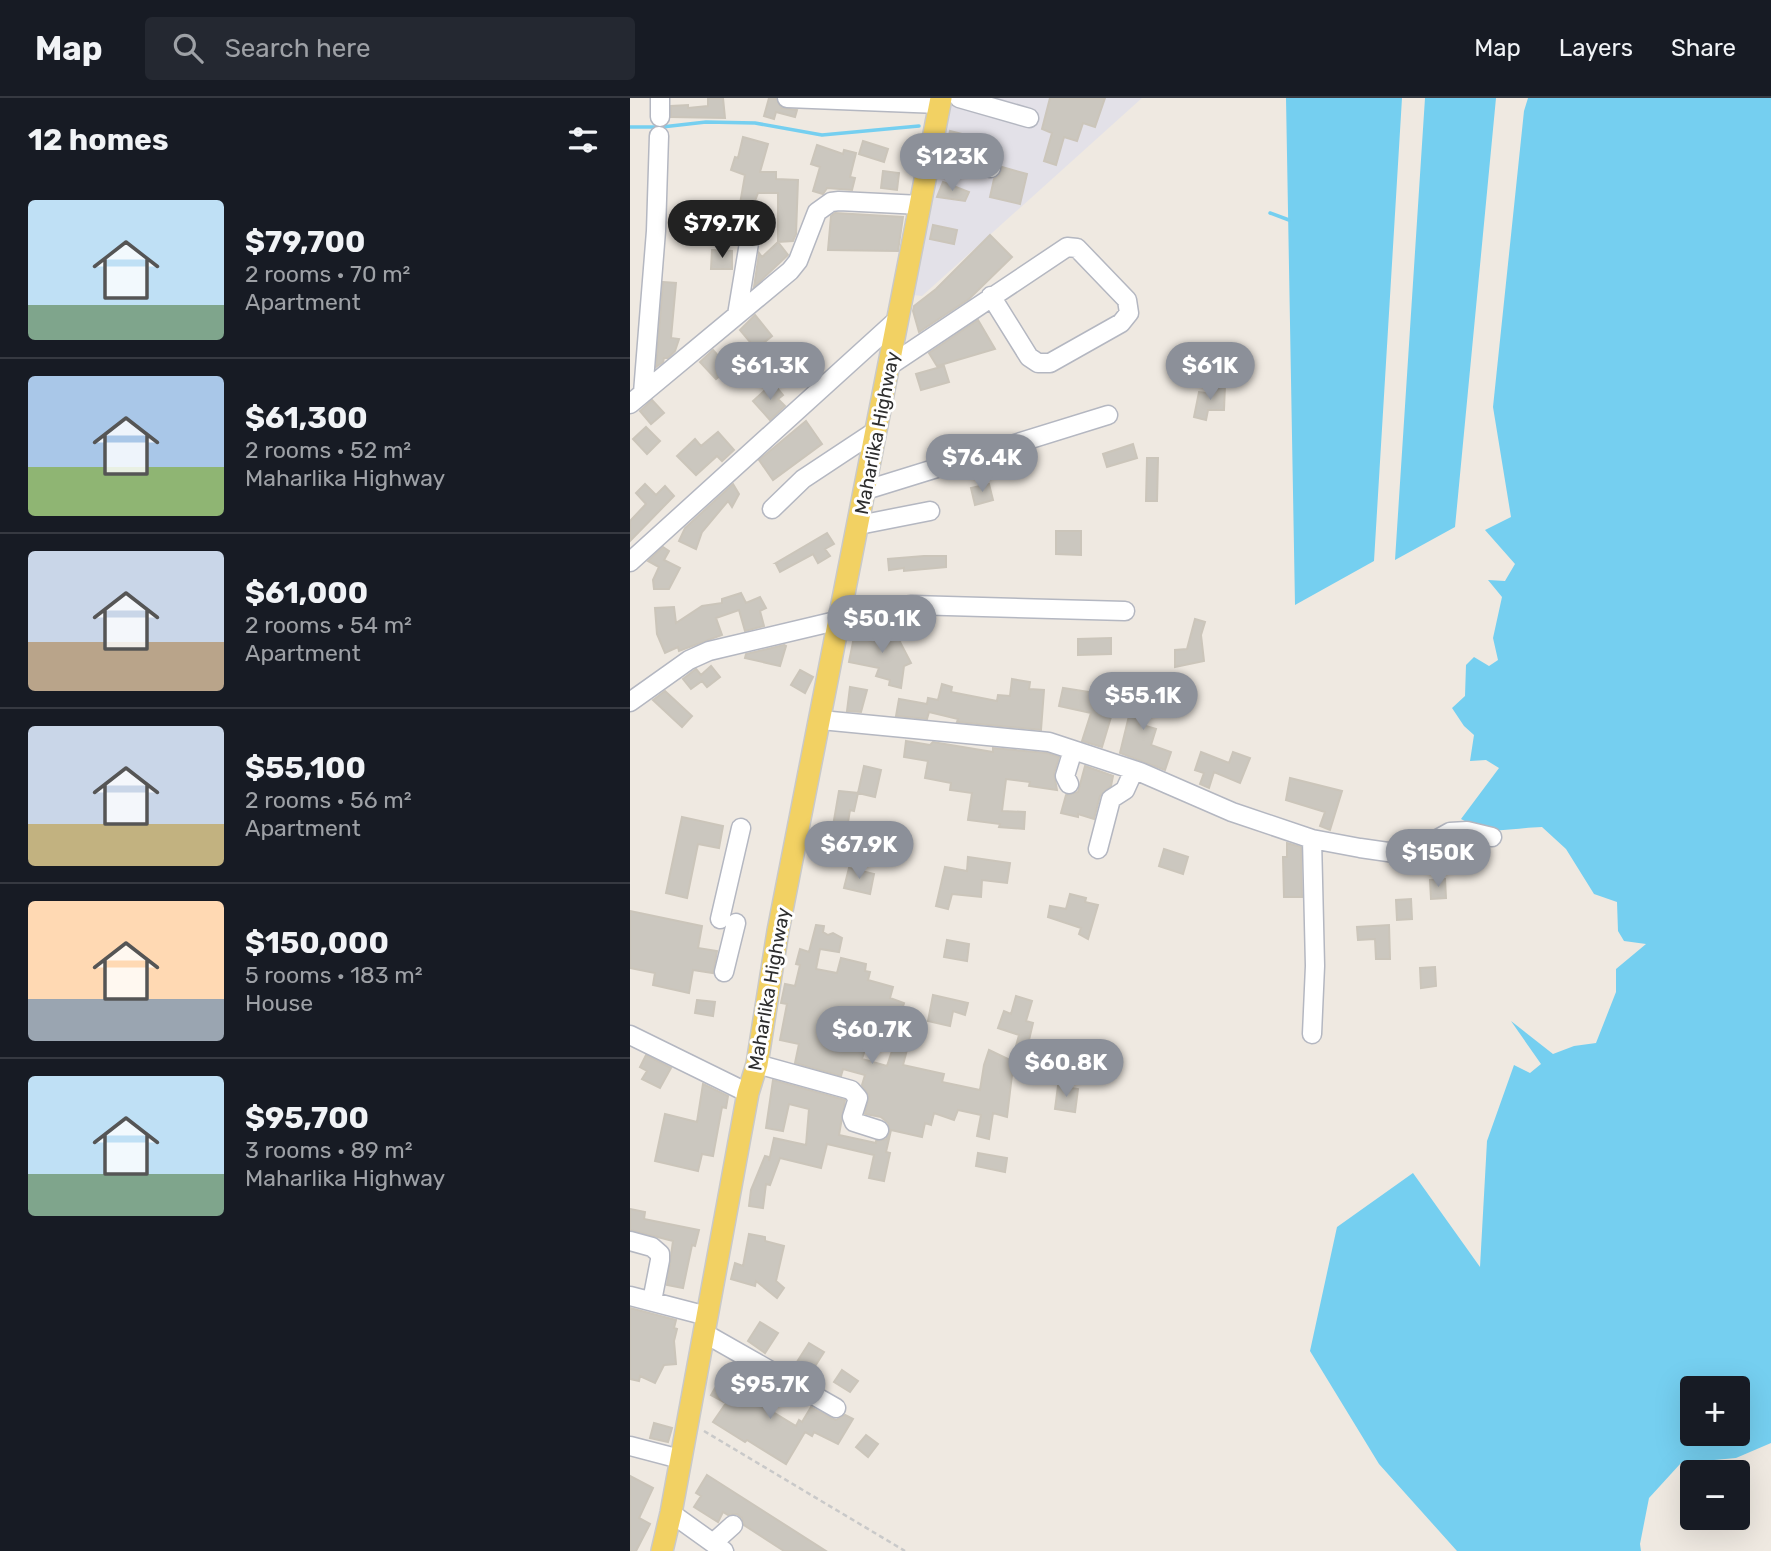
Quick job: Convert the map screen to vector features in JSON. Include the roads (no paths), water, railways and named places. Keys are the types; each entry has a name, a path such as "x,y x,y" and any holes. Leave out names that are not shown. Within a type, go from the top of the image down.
{"main road":[{"name":"Maharlika Highway","path":"665,1549 748,1093 757,1064 778,931 931,152 947,100"}],"street":[{"path":"660,98 660,117"},
{"path":"787,98 947,100 1029,118"},
{"path":"637,399 656,231 659,136"},
{"path":"931,152 990,168"},
{"path":"637,399 796,264 817,212 824,206 839,201 921,205"},
{"path":"737,315 751,231"},
{"path":"889,366 992,296 1067,247 1077,248 1127,300 1129,313 1121,323 1050,363 1038,363 1029,357 992,296"},
{"path":"630,562 898,319"},
{"path":"866,490 1108,415"},
{"path":"772,509 803,479 877,430"},
{"path":"859,525 930,511"},
{"path":"630,702 689,660 709,651 841,617 912,606 1125,611"},
{"path":"821,720 1049,742 1134,770 1232,812 1312,839 1395,853 1414,852 1450,832 1467,831 1492,837"},
{"path":"1069,784 1065,776 1073,750"},
{"path":"1098,849 1111,799 1125,790 1134,770"},
{"path":"724,972 741,828"},
{"path":"1312,839 1315,966 1312,1034"},
{"path":"630,1035 748,1093"},
{"path":"757,1064 851,1090 858,1098 853,1122 879,1130"},
{"path":"630,1241 652,1247 660,1254 652,1301"},
{"path":"630,1296 652,1301 705,1325 836,1408"},
{"path":"630,1446 680,1460"},
{"path":"671,1513 718,1547 733,1525"}],"water":[{"path":"1286,98 1402,98 1374,561 1295,605"},
{"path":"1425,98 1496,98 1455,527 1395,560"},
{"path":"1528,98 1771,98 1771,1443 1736,1458 1680,1460 1680,1464 1649,1498 1641,1551 1457,1551 1379,1464 1310,1351 1337,1227 1413,1173 1480,1267 1487,1141 1514,1065 1530,1073 1541,1064 1511,1021 1553,1054 1574,1046 1596,1043 1616,992 1616,969 1646,944 1624,941 1618,931 1617,902 1594,894 1566,849 1542,827 1492,830 1461,819 1499,768 1486,760 1470,761 1474,735 1452,708 1465,696 1466,665 1474,657 1489,666 1498,660 1493,638 1502,597 1488,580 1505,581 1515,564 1485,530 1511,517 1493,407 1524,111"}],"waterway":[{"path":"630,127 662,127 706,122 755,123 822,135 919,126"},
{"path":"1270,213 1289,220"}]}
